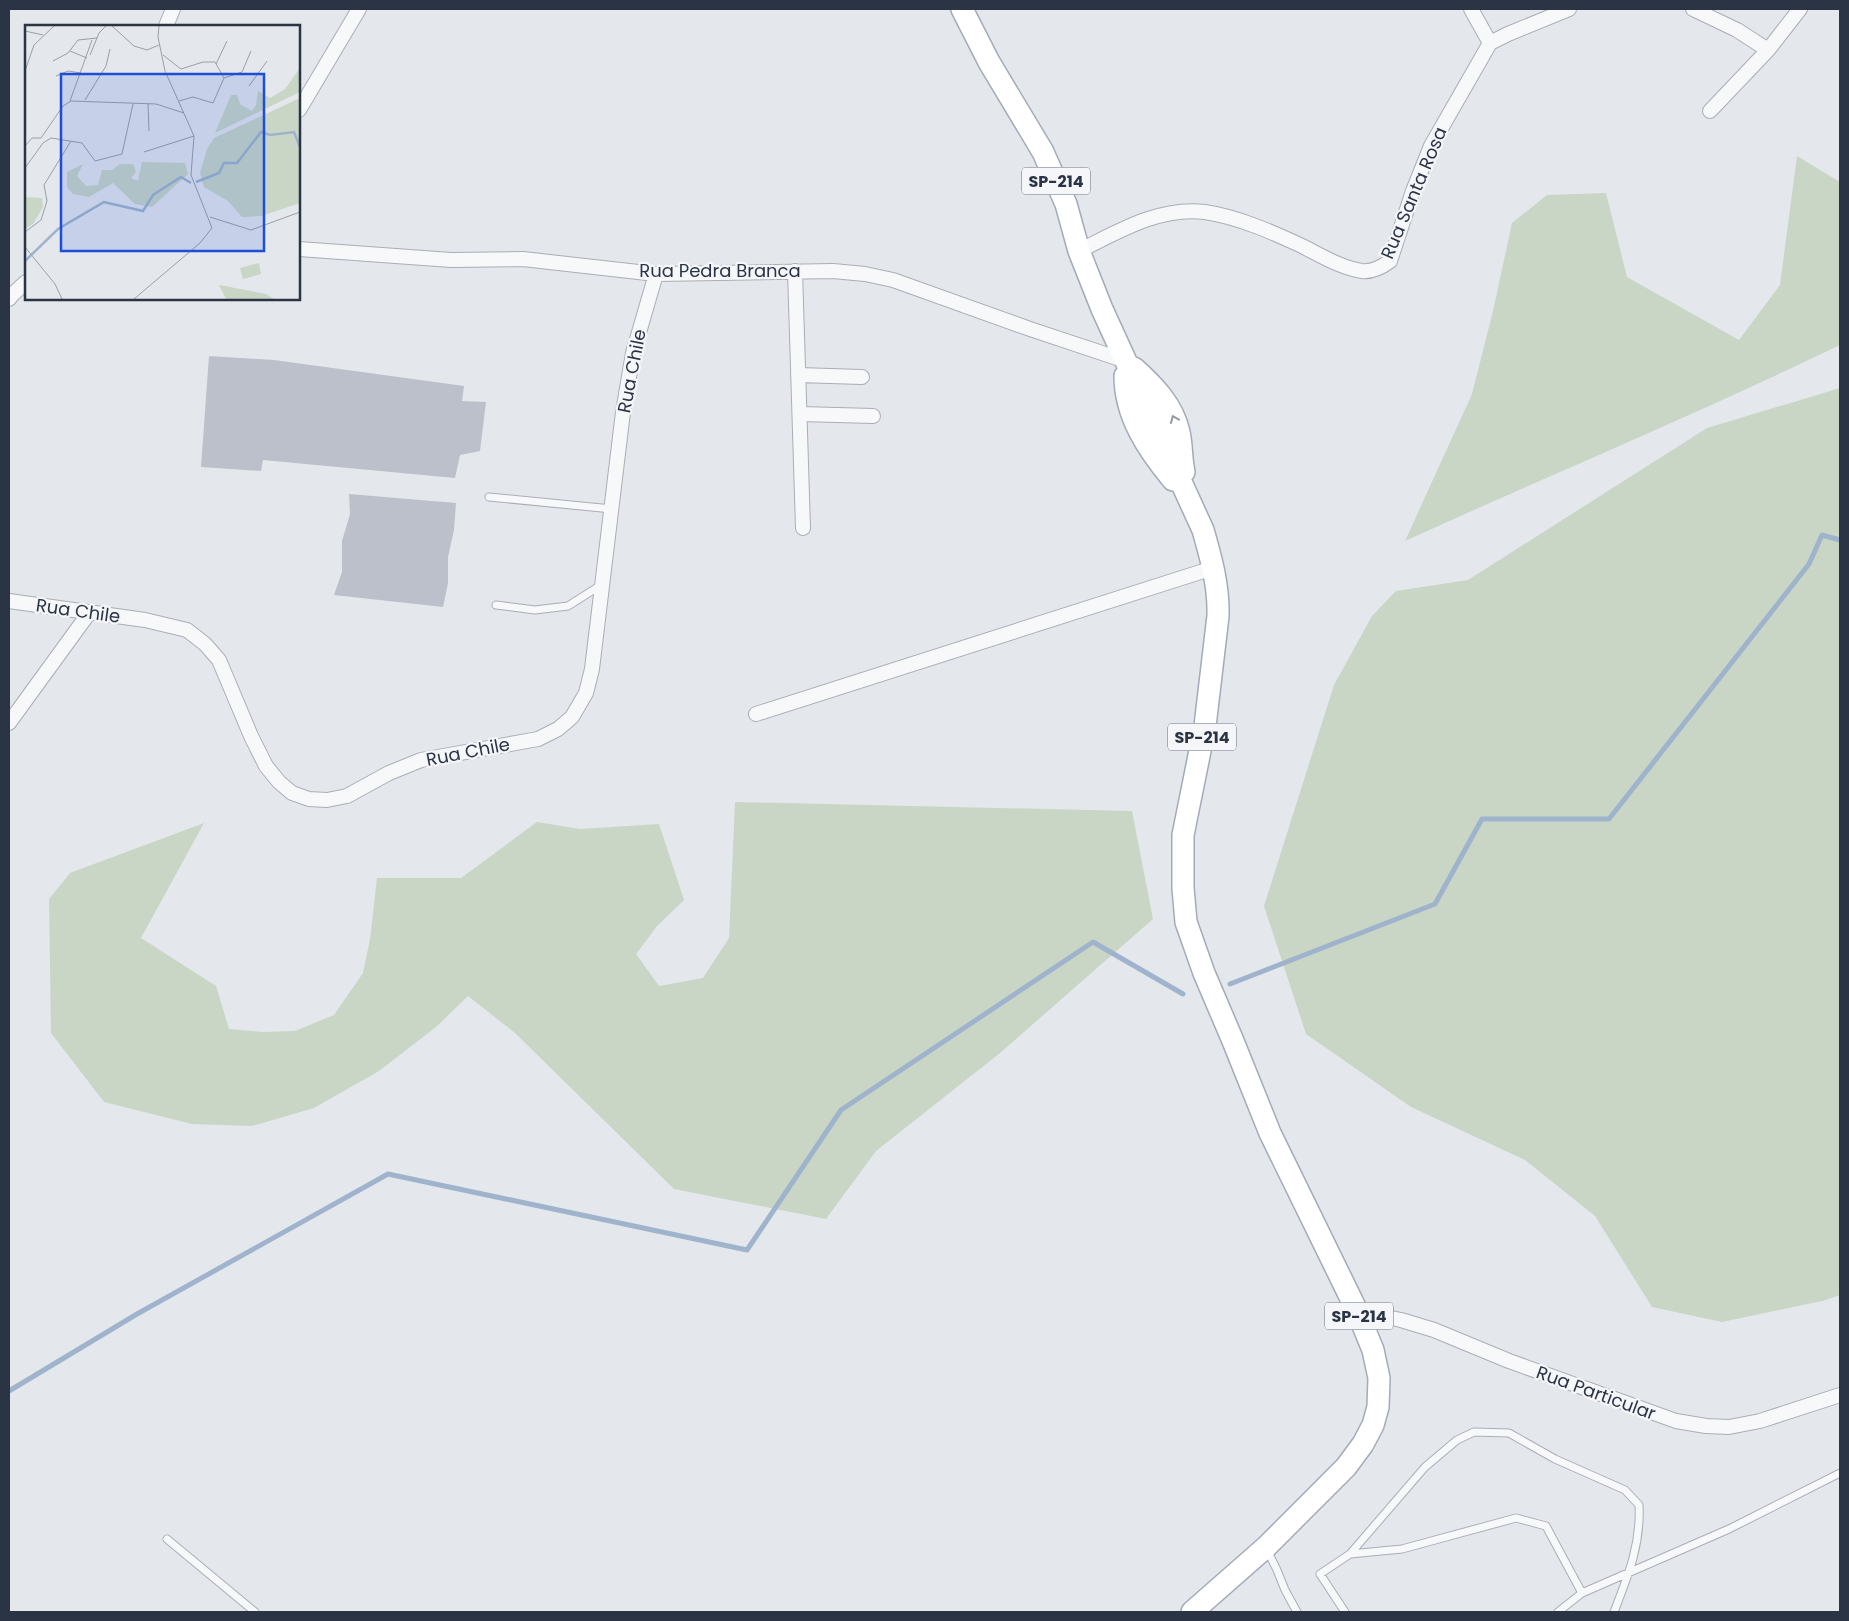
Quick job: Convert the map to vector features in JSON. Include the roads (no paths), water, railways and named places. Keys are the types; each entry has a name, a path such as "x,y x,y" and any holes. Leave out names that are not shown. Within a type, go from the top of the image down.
{"main road":[{"name":"SP-214","path":"962,9 989,62 1043,152 1066,204 1079,251 1102,309 1128,363"},
{"path":"1128,363 1154,386 1168,406 1179,431 1182,465 1190,500 1153,455 1134,421 1125,377 1128,363"},
{"name":"SP-214","path":"1190,500 1203,530 1213,568 1218,599 1214,658 1204,726 1183,835 1182,888 1186,922 1204,973 1270,1132 1357,1311 1373,1350 1379,1378 1378,1406 1373,1426 1363,1444 1346,1467 1266,1547 1192,1612"}],"street":[{"path":"166,25 173,9"},
{"path":"300,108 359,9"},
{"path":"1471,9 1490,44 1508,34 1569,9"},
{"path":"1692,9 1736,30 1768,50"},
{"path":"1710,111 1768,50 1800,9"},
{"name":"Rua Santa Rosa","path":"1079,251 1128,227 1152,218 1179,212 1204,212 1242,221 1336,263 1363,271 1382,268 1390,261 1410,199 1431,146 1448,112 1490,44"},
{"name":"Rua Pedra Branca","path":"300,249 451,260 523,259 656,274 833,270 865,274 893,280 1128,363"},
{"path":"795,271 803,528"},
{"name":"Rua Chile","path":"9,601 145,620 187,630 199,639 219,660 251,736 266,766 279,782 292,793 309,798 327,800 347,796 389,773 421,760 538,739 558,729 572,717 586,693 592,669 623,412 633,353 656,274"},
{"path":"9,299 25,283"},
{"path":"798,375 862,377"},
{"path":"800,414 873,416"},
{"path":"756,714 1213,568"},
{"path":"9,723 89,613"},
{"name":"Rua Particular","path":"1357,1311 1401,1320 1434,1330 1592,1392 1686,1423 1729,1427 1760,1421 1840,1395"}],"lane":[{"path":"489,497 612,509"},
{"path":"496,605 535,610 568,606 603,584"},
{"path":"1344,1612 1320,1574 1350,1554 1425,1467 1457,1440 1474,1432 1509,1433 1555,1459 1625,1490 1638,1505 1639,1534 1630,1572 1614,1612"},
{"path":"1558,1612 1582,1593 1729,1529 1840,1473"},
{"path":"1350,1554 1402,1549 1516,1518 1546,1526 1582,1593"},
{"path":"167,1539 254,1612"},
{"path":"1266,1547 1297,1612"}],"waterway":[{"path":"1230,984 1435,904 1482,819 1609,819 1809,564 1822,535 1840,540"},
{"path":"9,1391 137,1314 388,1174 747,1250 841,1110 1093,942 1183,994"}]}
